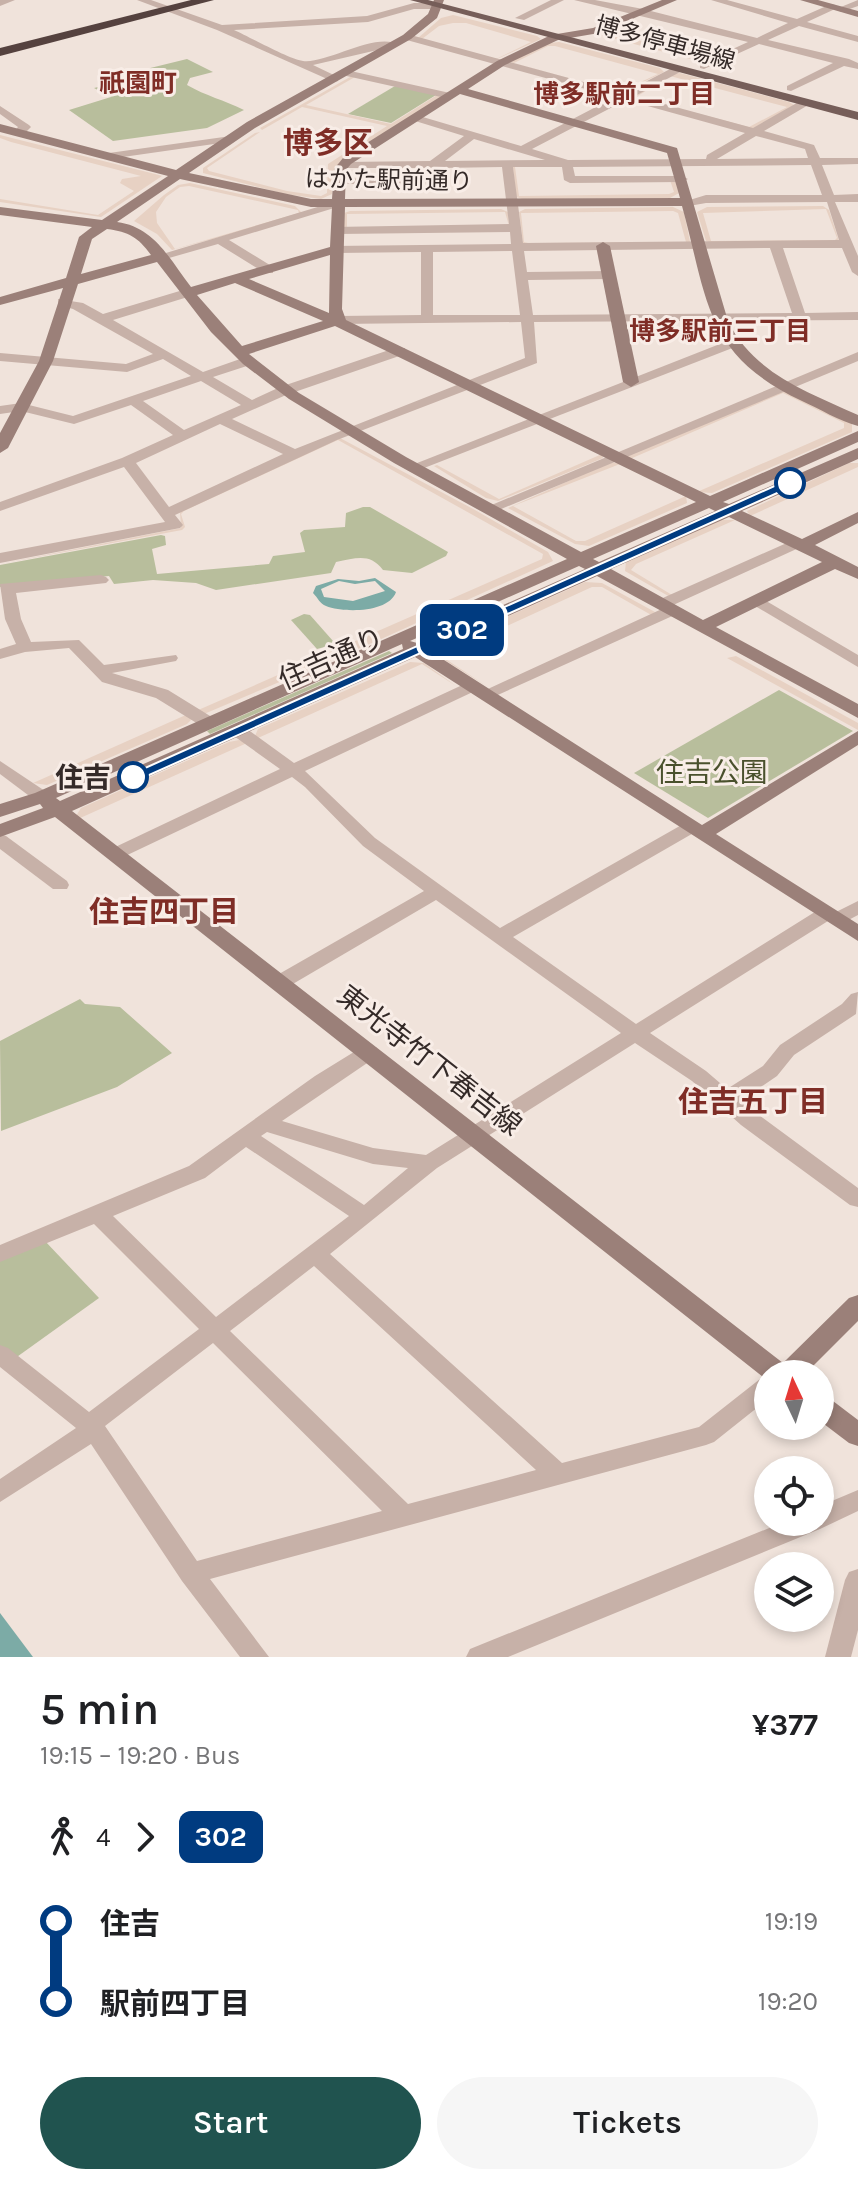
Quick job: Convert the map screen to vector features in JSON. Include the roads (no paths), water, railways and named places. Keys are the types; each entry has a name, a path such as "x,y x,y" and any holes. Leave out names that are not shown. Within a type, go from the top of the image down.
{"highway":[{"path":"3,49 207,0"}],"main road":[{"name":"博多停車場線","path":"415,0 442,2 520,18 858,106"},
{"name":"博多停車場線","path":"442,2 555,37 858,116"}],"street":[{"path":"0,3 10,0"},
{"path":"142,0 221,28 302,65 340,76 454,93 573,122 673,151 719,317 730,344 747,361 858,421"},
{"path":"520,18 559,0"},
{"path":"579,0 643,12 858,66"},
{"path":"339,320 335,309 338,205 343,165 501,63 555,37 580,34 672,0"},
{"path":"716,0 858,39"},
{"path":"805,0 858,14"},
{"path":"221,28 368,19 442,2"},
{"path":"0,448 46,360 69,280 86,237 231,139 407,37 433,16 442,2"},
{"path":"704,66 798,23 858,3"},
{"path":"407,37 810,147 858,272"},
{"path":"302,65 369,47 394,45"},
{"path":"791,88 858,54"},
{"path":"524,149 678,69"},
{"path":"712,162 711,157 806,102"},
{"path":"0,109 25,127 19,133"},
{"path":"416,118 567,163"},
{"name":"はかた駅前通り","path":"0,128 284,199 338,205 689,202 709,205 858,198"},
{"path":"433,164 474,134"},
{"path":"109,156 231,139"},
{"path":"343,165 858,161"},
{"path":"567,163 570,180 682,179"},
{"path":"340,181 434,180 433,164"},
{"path":"167,513 348,430 532,360 507,164"},
{"name":"はかた駅前通り","path":"830,201 858,204"},
{"path":"0,301 338,205"},
{"path":"0,209 130,228 144,236 162,256 206,319 286,391 348,430 858,712"},
{"path":"338,230 515,228"},
{"path":"220,240 269,270"},
{"path":"775,244 800,317"},
{"path":"102,319 337,249 846,244"},
{"path":"603,246 631,382"},
{"path":"427,247 427,320"},
{"path":"521,276 609,275"},
{"path":"237,279 339,320 473,383 858,574"},
{"path":"63,302 102,319 250,404"},
{"path":"0,410 21,407 74,420 202,376 244,356 339,320 858,316"},
{"path":"414,467 730,344"},
{"path":"0,507 127,461 250,404 400,351"},
{"path":"0,357 127,368 165,354"},
{"path":"489,509 858,356"},
{"path":"133,400 182,435"},
{"path":"218,418 295,454"},
{"name":"住吉通り","path":"0,811 50,803 237,730 580,559 858,436"},
{"path":"841,444 858,452"},
{"name":"住吉通り","path":"0,831 209,723 598,569 858,452"},
{"path":"0,558 175,525 127,461"},
{"path":"115,854 293,771 668,607 858,517"},
{"path":"704,626 836,562"},
{"path":"25,647 6,621 4,589 101,580"},
{"path":"756,600 858,662"},
{"path":"0,654 25,647 73,643 108,678 162,694 209,723"},
{"path":"408,644 858,934"},
{"path":"101,670 170,658"},
{"path":"237,730 311,783 369,842 636,1035 699,1076 748,1120 858,1199"},
{"path":"501,936 858,737"},
{"path":"0,766 50,803"},
{"name":"東光寺竹下春吉線","path":"50,803 760,1360"},
{"path":"0,840 60,885"},
{"path":"279,983 438,891"},
{"path":"0,1492 92,1427 429,1163 831,917 858,907"},
{"path":"726,1100 770,1071 787,1050 849,1009 858,999"},
{"path":"0,1254 197,1172 322,1081 369,1052"},
{"path":"267,1124 373,1156 429,1163"},
{"path":"247,1137 365,1216"},
{"path":"96,1213 402,1515"},
{"path":"314,1253 558,1475"},
{"path":"802,1360 858,1305"},
{"path":"0,1354 92,1427 191,1573 256,1657"},
{"path":"191,1573 706,1435 754,1397"},
{"path":"834,1417 858,1435"},
{"path":"834,1511 858,1500"},
{"path":"479,1657 777,1536"},
{"path":"838,1657 858,1580"}],"water":[{"path":"375,578 396,592 384,604 365,610 326,606 313,593 316,586 338,579 359,581","holes":["339,581 355,584 375,581 385,591 353,601 324,597 321,589"]},
{"path":"0,1613 33,1657 0,1657"}],"place":[{"name":"住吉","path":"133,777"}],"district":[{"name":"祇園町","path":"138,83"},
{"name":"博多駅前二丁目","path":"624,94"},
{"name":"博多区","path":"328,143"},
{"name":"博多駅前三丁目","path":"720,331"},
{"name":"住吉四丁目","path":"164,912"},
{"name":"住吉五丁目","path":"753,1102"}],"park label":[{"name":"住吉公園","path":"712,772"}]}
